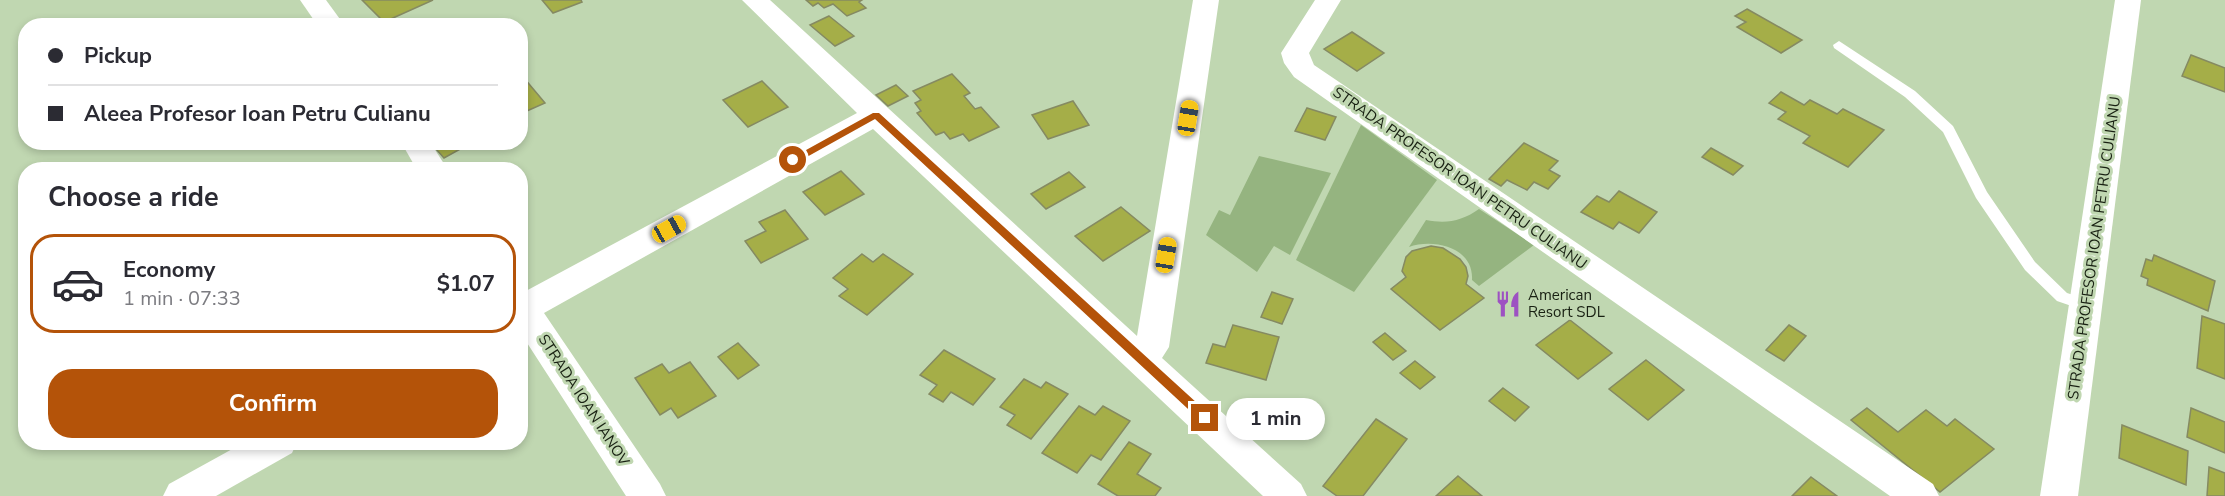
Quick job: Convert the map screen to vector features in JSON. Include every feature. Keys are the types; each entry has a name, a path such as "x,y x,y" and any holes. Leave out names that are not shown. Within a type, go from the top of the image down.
{"street":[{"path":"313,0 326,18"},
{"path":"755,0 1288,496"},
{"path":"1138,355 1152,347 1206,0"},
{"name":"STRADA PROFESOR IOAN PETRU CULIANU","path":"1328,0 1295,53 1304,71 1920,496"},
{"name":"STRADA PROFESOR IOAN PETRU CULIANU","path":"2059,496 2128,0"},
{"path":"528,304 876,115"},
{"name":"STRADA IOAN IANOV","path":"528,316 646,496"},
{"path":"182,496 265,450"}],"lane":[{"path":"1839,45 1910,94 1948,129 1982,194 2030,266 2062,297 2085,306"}],"green space":[{"path":"1361,125 1437,180 1354,292 1296,260"},
{"path":"1259,156 1331,173 1290,255 1274,246 1257,272 1206,235 1219,210 1230,215"},
{"path":"1479,209 1534,245 1479,286 1472,280 1471,269 1459,253 1440,245 1419,244 1409,247 1426,220 1441,222 1454,220"}],"building":[{"path":"362,0 433,0 393,18 380,18"},
{"path":"542,0 581,0 582,2 553,13"},
{"path":"806,0 862,0 859,2 866,8 847,16 833,4 824,8 818,3 813,6"},
{"path":"1747,9 1802,40 1781,53 1737,27 1746,22 1735,16"},
{"path":"829,16 854,36 835,46 810,25"},
{"path":"1352,32 1384,53 1357,71 1324,49"},
{"path":"2191,55 2225,68 2225,92 2182,76"},
{"path":"952,74 970,93 964,96 975,109 981,107 999,127 969,141 963,134 950,139 944,132 936,135 917,113 921,111 915,103 921,100 913,91"},
{"path":"762,81 788,107 748,127 723,100"},
{"path":"528,83 545,103 528,110"},
{"path":"896,85 908,96 888,106 876,95"},
{"path":"1781,92 1804,105 1810,100 1837,114 1843,109 1884,130 1848,167 1803,143 1810,136 1778,119 1786,112 1769,103"},
{"path":"1073,101 1089,125 1048,139 1032,115"},
{"path":"1307,108 1336,117 1325,140 1295,131"},
{"path":"1524,143 1558,161 1549,170 1560,176 1548,189 1534,182 1527,190 1507,180 1501,186 1489,179"},
{"path":"1711,148 1743,166 1733,175 1702,157"},
{"path":"437,150 458,150 444,158"},
{"path":"841,171 864,194 825,215 803,192"},
{"path":"1069,172 1085,187 1046,209 1031,194"},
{"path":"1619,191 1657,212 1639,233 1619,222 1613,229 1581,212 1597,196 1609,202"},
{"path":"1121,207 1150,231 1103,261 1075,236"},
{"path":"785,210 808,239 761,263 745,241 766,231 759,222"},
{"path":"1431,246 1443,248 1460,259 1466,267 1468,276 1466,284 1484,298 1440,330 1391,289 1406,277 1402,271 1406,257 1412,251"},
{"path":"862,254 873,262 883,254 913,274 867,315 839,296 848,289 833,278"},
{"path":"2154,255 2215,281 2208,311 2147,285 2148,279 2141,276 2146,259 2152,261"},
{"path":"1272,292 1293,299 1282,324 1261,317"},
{"path":"2202,316 2225,324 2225,379 2197,368"},
{"path":"1570,320 1612,353 1578,379 1536,345"},
{"path":"1233,325 1279,337 1266,380 1206,363 1213,344 1225,347"},
{"path":"1789,325 1806,336 1784,361 1766,350"},
{"path":"1385,333 1406,351 1393,360 1373,342"},
{"path":"738,343 759,365 738,379 718,357"},
{"path":"944,350 995,379 973,405 951,392 943,402 929,394 937,385 920,375"},
{"path":"1646,360 1684,390 1648,420 1609,389"},
{"path":"1415,361 1435,377 1420,389 1400,373"},
{"path":"690,362 716,396 678,418 671,408 660,415 635,378 662,364 669,373"},
{"path":"1024,379 1041,388 1046,382 1068,394 1031,439 1007,425 1015,415 1000,407"},
{"path":"1503,388 1529,407 1515,421 1489,401"},
{"path":"1079,406 1095,415 1103,406 1130,421 1101,460 1091,455 1077,473 1042,453"},
{"path":"1867,408 1898,432 1926,410 1947,426 1955,419 1994,449 1940,492 1851,420"},
{"path":"2191,408 2225,422 2225,453 2187,437"},
{"path":"1376,419 1407,439 1363,496 1337,496 1323,486"},
{"path":"2122,425 2188,451 2186,485 2119,458"},
{"path":"1129,442 1151,454 1137,474 1161,488 1155,496 1118,496 1098,484"},
{"path":"2209,467 2225,473 2225,496 2207,496"},
{"path":"1458,476 1482,496 1436,496"},
{"path":"1811,477 1837,496 1792,496"}],"place":[{"name":"American Resort SDL","path":"1508,304"}],"route":[{"path":"793,160 876,115 1205,418"}]}
